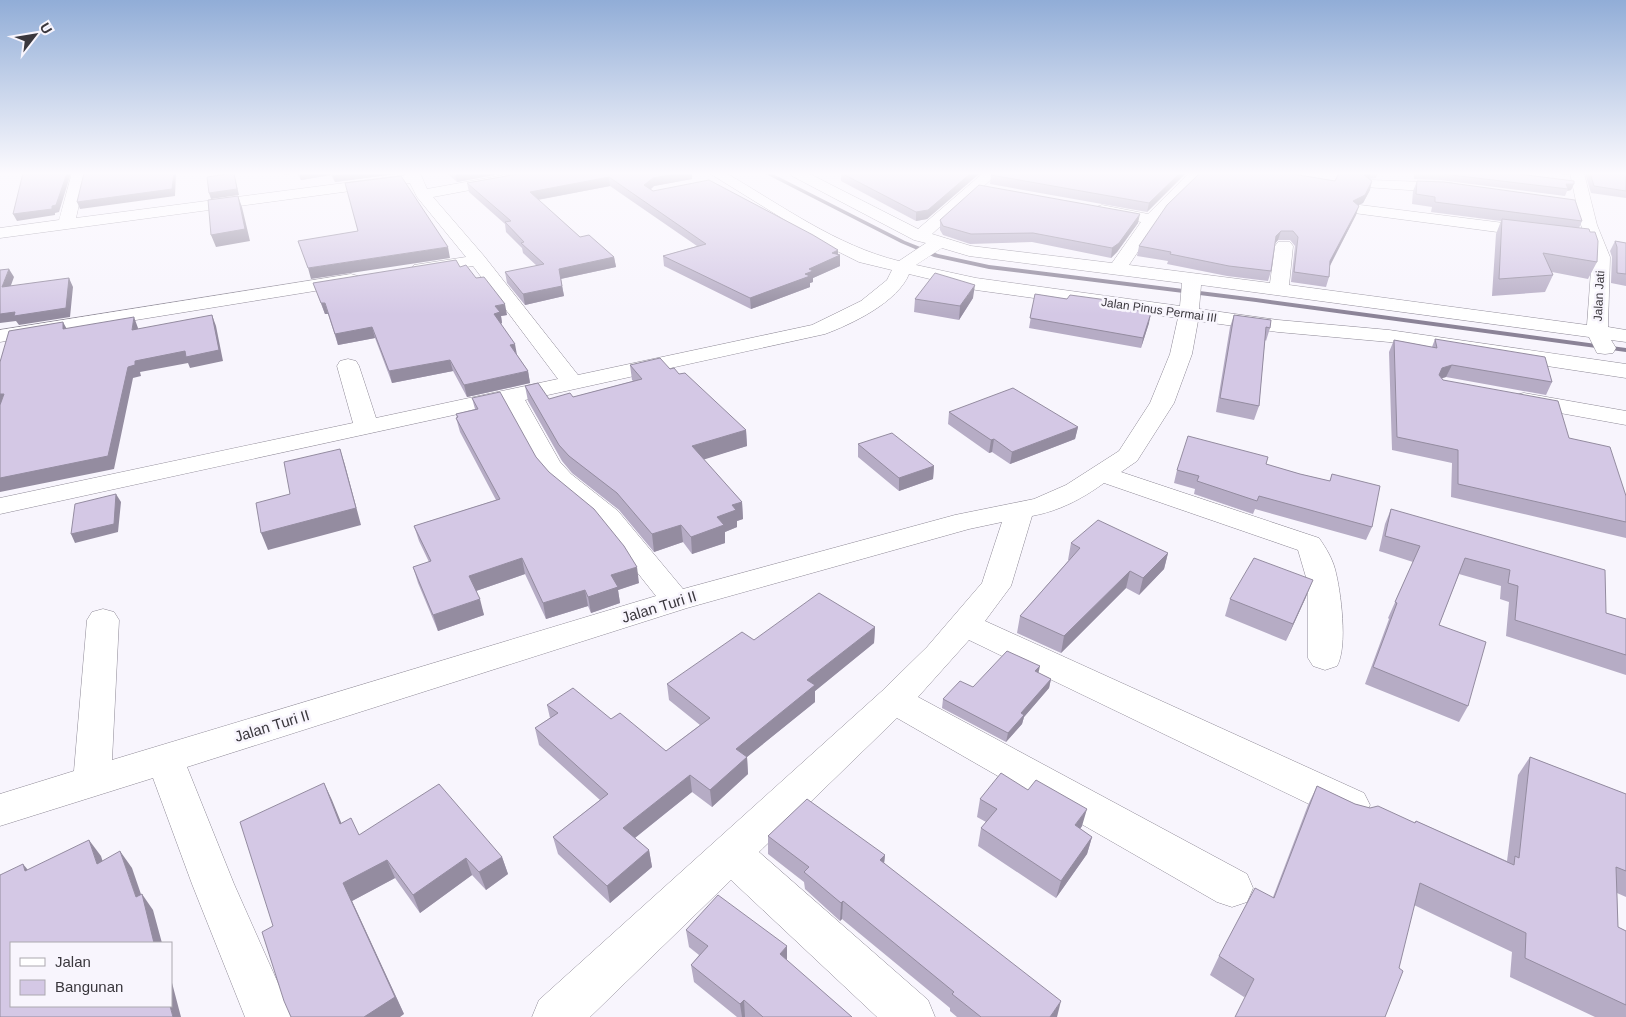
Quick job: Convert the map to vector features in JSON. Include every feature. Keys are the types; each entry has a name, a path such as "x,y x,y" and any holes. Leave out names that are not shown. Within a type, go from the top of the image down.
{"street":[{"path":"0,233 93,220"},
{"path":"449,220 574,382"},
{"name":"Jalan Pinus Permai III","path":"794,220 865,258 922,250 976,284 1191,293 1278,326 1385,317 1613,359"},
{"path":"875,220 922,250 1118,268 1191,293 1279,289 1385,317 1613,359 1626,336"},
{"path":"0,506 818,330 849,318 874,302 896,282 947,220"},
{"path":"1118,268 1150,220"},
{"path":"1445,220 1547,233"},
{"name":"Jalan Jati","path":"1589,220 1601,257 1613,359"},
{"path":"1575,237 1594,240"},
{"path":"1279,289 1284,246"},
{"path":"400,272 478,260"},
{"path":"0,336 371,277"},
{"name":"Jalan Turi II","path":"0,810 676,601 965,521 1042,506 1075,491 1128,456 1162,403 1181,354 1191,293"},
{"path":"348,366 367,428"},
{"path":"1503,396 1626,418"},
{"path":"512,397 549,466 562,480 608,517 676,601"},
{"path":"1102,474 1309,544 1318,564 1326,610 1325,658"},
{"path":"556,1017 894,700 939,655 996,586 1020,510"},
{"path":"92,781 104,620"},
{"path":"964,624 1360,809"},
{"path":"894,700 1232,888"},
{"path":"165,759 213,884 269,1017"},
{"path":"731,853 911,1017"}],"building":[{"path":"210,220 243,220 245,229 211,235"},
{"path":"355,220 430,220 448,247 308,268 298,241 358,231"},
{"path":"562,220 580,237 589,235 614,257 559,269 562,286 523,294 505,272 544,264 521,243 524,242 505,222"},
{"path":"672,220 786,220 838,250 832,253 840,255 809,269 813,271 805,274 810,276 750,298 663,256 706,244"},
{"path":"940,220 1135,220 1119,243 1112,248 1033,233 971,234 943,226"},
{"path":"1156,220 1351,220 1330,261 1329,277 1294,272 1298,237 1293,231 1281,231 1276,236 1271,271 1229,266 1139,246"},
{"path":"1502,220 1589,229 1590,232 1595,232 1598,241 1597,262 1543,253 1553,275 1499,279"},
{"path":"1615,241 1626,243 1626,274 1617,273 1617,247"},
{"path":"456,260 460,267 466,265 476,278 484,277 505,304 495,306 500,312 494,314 515,344 510,345 528,371 464,385 450,360 389,371 372,327 335,334 325,303 321,303 313,283"},
{"path":"9,269 2,287 69,278 66,308 14,316 15,312 0,314 0,270"},
{"path":"935,273 975,285 960,306 915,299"},
{"path":"1035,294 1067,299 1070,295 1107,300 1105,305 1151,313 1143,338 1030,318"},
{"path":"212,315 219,350 186,357 185,351 135,361 135,365 128,367 108,456 0,478 0,405 4,394 0,394 0,362 9,331 63,322 63,329 134,317 132,330"},
{"path":"1234,315 1271,320 1270,328 1266,327 1259,406 1220,398"},
{"path":"1435,339 1545,357 1552,382 1452,365 1442,368 1439,375 1443,380 1558,401 1569,438 1610,447 1626,496 1626,522 1458,484 1458,450 1397,437 1394,340 1437,348"},
{"path":"660,358 670,369 674,368 679,374 685,373 746,430 692,446 742,502 732,505 736,510 717,517 724,525 691,537 681,525 652,534 617,493 569,456 559,445 525,386 538,383 549,399 570,393 573,397 642,379 630,365"},
{"path":"1013,388 1078,427 1012,452 949,412"},
{"path":"500,392 536,457 549,472 594,509 624,546 637,567 611,575 618,587 588,597 585,590 543,603 522,558 469,576 480,599 433,615 413,567 431,561 414,526 500,499 456,418 458,417 456,414 478,409 472,398"},
{"path":"892,433 934,466 899,478 858,444"},
{"path":"1188,436 1268,457 1266,464 1300,474 1330,481 1332,474 1380,486 1372,527 1259,496 1257,501 1197,481 1199,476 1177,470"},
{"path":"340,449 356,508 261,533 256,503 290,494 284,462"},
{"path":"116,494 114,524 71,534 75,504"},
{"path":"1391,509 1605,570 1606,613 1626,619 1626,655 1515,620 1518,586 1508,583 1510,570 1465,558 1439,625 1486,642 1468,706 1373,667 1397,603 1395,602 1420,546 1385,536"},
{"path":"1098,520 1168,553 1143,578 1130,571 1064,636 1020,616 1080,548 1071,543"},
{"path":"1254,558 1313,580 1293,624 1230,599"},
{"path":"819,593 875,627 807,680 815,685 736,749 747,757 710,790 690,775 623,828 649,850 607,886 553,837 608,794 535,728 558,713 547,705 573,688 611,719 620,713 666,751 710,718 667,684 742,632 754,640"},
{"path":"1007,651 1040,666 1035,671 1051,679 1021,713 1024,715 1008,733 943,699 960,681 973,687"},
{"path":"1530,757 1626,794 1626,871 1616,867 1618,927 1626,931 1626,1005 1525,958 1526,933 1420,883 1399,968 1403,971 1385,1017 1235,1017 1254,979 1219,956 1255,888 1274,898 1317,786 1355,804 1370,808 1378,806 1415,823 1416,821 1514,865 1515,856 1519,858"},
{"path":"1001,773 1028,790 1036,780 1087,809 1075,825 1092,837 1061,881 981,828 997,809 980,799"},
{"path":"324,783 340,824 351,818 359,835 439,784 502,857 479,872 466,858 413,895 387,860 343,883 395,997 364,1017 291,1017 262,932 273,926 240,822"},
{"path":"807,799 885,855 880,860 1061,1001 1050,1017 981,1017 952,994 954,992 843,901 841,903 804,872 809,867 768,836"},
{"path":"89,840 97,864 120,851 136,897 142,894 154,942 10,942 10,1007 170,1007 173,1017 0,1017 0,875 23,864 25,871"},
{"path":"718,895 787,946 780,954 852,1017 763,1017 744,1000 740,1004 691,965 708,946 686,930"}],"waterway":[{"path":"861,220 936,256 989,267 1256,300 1626,350"}]}
